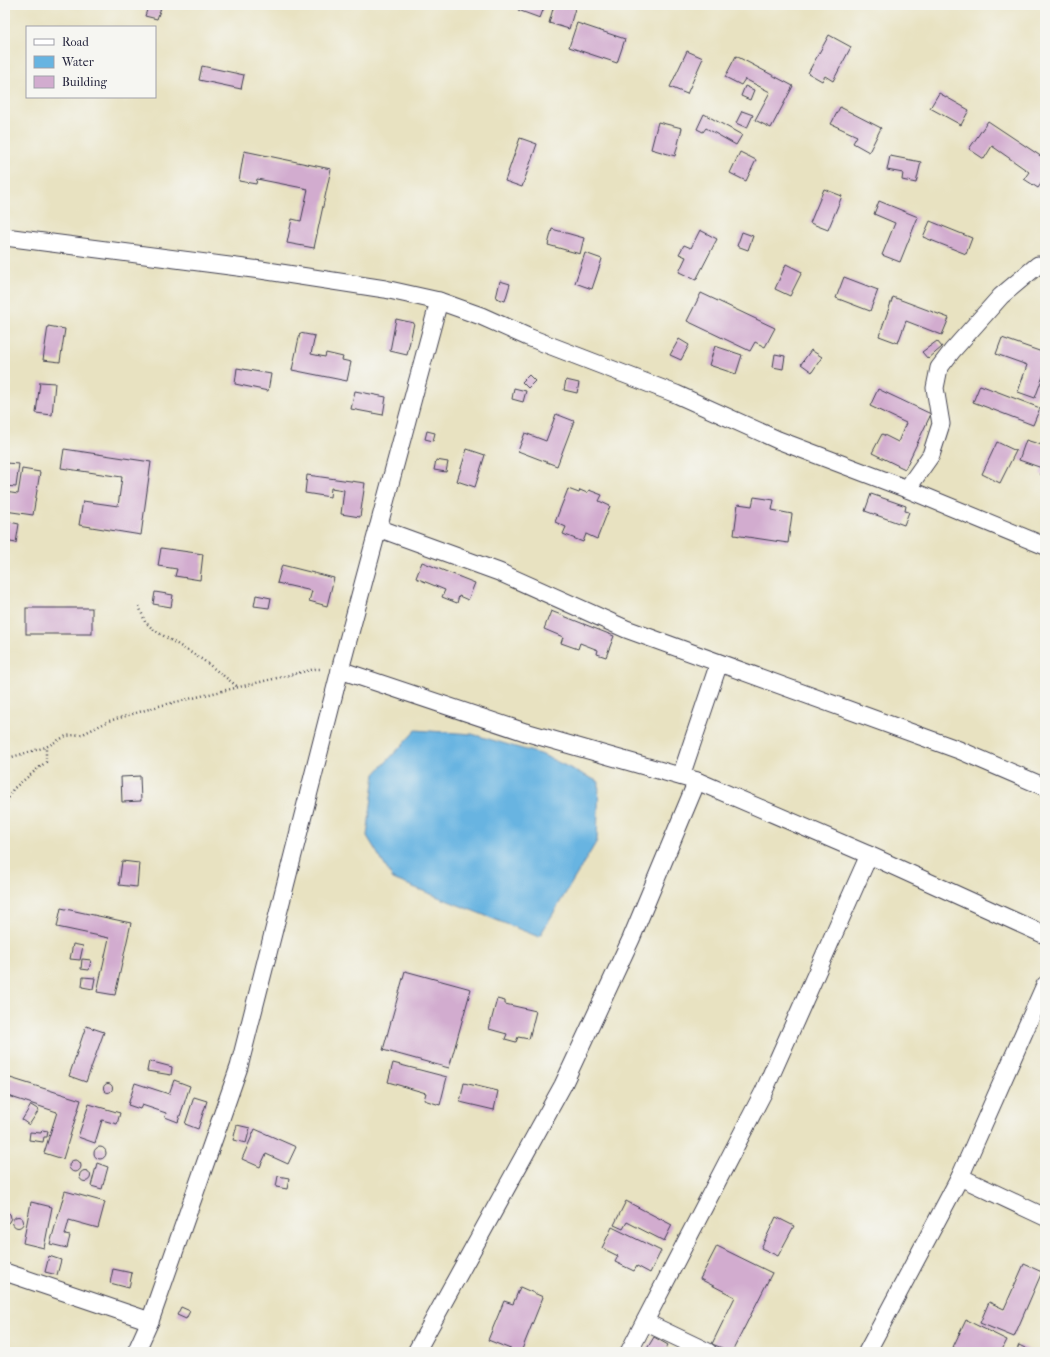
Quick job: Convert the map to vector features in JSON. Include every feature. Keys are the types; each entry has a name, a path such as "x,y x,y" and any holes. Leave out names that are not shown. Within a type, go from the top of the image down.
{"street":[{"path":"5,237 269,271 385,288 439,301 481,316 528,337 676,394 778,440 907,489 1045,546"},
{"path":"907,489 931,455 941,424 935,388 939,368 952,351 1001,296 1038,265"},
{"path":"136,1352 150,1321 239,1067 340,670 439,301"},
{"path":"378,528 499,572 626,629 959,750 1045,787"},
{"path":"416,1352 563,1085 631,939 689,778 719,663"},
{"path":"340,670 525,732 689,778 869,855 1045,935"},
{"path":"629,1352 764,1091 869,855"},
{"path":"867,1352 960,1177 1045,986"},
{"path":"960,1177 1045,1217"},
{"path":"5,1272 150,1321"},
{"path":"645,1322 708,1352"}],"path":[{"path":"139,606 145,622 154,630 203,660 239,687"},
{"path":"5,758 46,747 66,736 83,734 109,721 159,706 315,669 340,670"},
{"path":"5,805 12,789 46,762 46,747"}],"water":[{"path":"416,730 472,734 543,755 599,782 597,841 539,937 393,879 367,836 375,774"}],"building":[{"path":"137,5 162,5 157,19 145,16 147,10 137,7"},
{"path":"520,5 545,5 540,18 518,10"},
{"path":"554,5 576,5 569,29 549,23"},
{"path":"577,23 625,39 617,63 569,47"},
{"path":"829,35 851,47 833,81 825,76 822,81 808,73"},
{"path":"687,51 703,58 687,94 670,87"},
{"path":"736,56 793,86 771,128 755,120 770,92 745,79 741,85 725,77"},
{"path":"202,66 244,75 241,89 199,80"},
{"path":"745,86 754,90 750,100 741,96"},
{"path":"939,93 969,110 961,125 930,108"},
{"path":"840,107 881,128 869,152 853,143 857,136 831,124"},
{"path":"742,111 753,115 747,128 736,123"},
{"path":"704,114 742,135 736,145 706,128 703,132 697,129"},
{"path":"988,121 1045,159 1045,178 1038,188 1024,179 1029,172 992,146 984,159 969,149"},
{"path":"658,122 682,128 675,156 651,149"},
{"path":"520,138 537,144 522,187 505,181"},
{"path":"244,151 331,169 314,248 287,243 292,219 301,221 308,189 257,179 256,184 239,181"},
{"path":"740,152 756,160 746,181 730,173"},
{"path":"890,156 921,162 916,183 902,180 903,173 887,170"},
{"path":"824,189 842,196 828,230 810,223"},
{"path":"879,201 918,217 900,262 882,255 895,223 874,214"},
{"path":"930,221 972,238 966,254 923,237"},
{"path":"552,229 584,238 580,254 548,245"},
{"path":"700,230 717,239 696,280 679,272 686,257 679,254 684,245 691,248"},
{"path":"742,232 753,236 748,250 737,246"},
{"path":"585,253 602,259 592,289 575,283"},
{"path":"786,264 802,272 790,296 775,289"},
{"path":"844,277 878,290 870,311 836,298"},
{"path":"500,281 510,284 505,301 496,298"},
{"path":"701,293 775,328 765,347 755,342 750,351 687,321"},
{"path":"893,297 949,318 942,335 906,321 898,343 879,336"},
{"path":"396,319 414,323 407,355 390,351"},
{"path":"48,326 65,329 60,362 43,360"},
{"path":"300,333 315,336 311,354 325,357 326,353 343,357 342,360 351,362 347,381 292,370"},
{"path":"1002,338 1045,353 1045,371 1035,398 1018,392 1027,365 996,354"},
{"path":"679,339 689,345 681,360 670,355"},
{"path":"937,341 942,347 928,359 922,352"},
{"path":"715,346 742,355 736,374 709,365"},
{"path":"811,350 822,357 812,372 801,364"},
{"path":"775,354 785,356 783,369 773,367"},
{"path":"237,368 271,374 268,391 235,384"},
{"path":"529,375 535,381 528,388 522,382"},
{"path":"566,380 579,383 577,393 564,390"},
{"path":"40,382 55,383 52,415 36,413"},
{"path":"980,385 1040,408 1033,425 973,402"},
{"path":"514,388 526,391 523,402 512,399"},
{"path":"878,389 931,414 905,469 872,453 882,434 898,442 906,423 870,406"},
{"path":"355,391 386,397 383,415 351,409"},
{"path":"556,414 574,421 557,466 518,451 525,433 546,441"},
{"path":"427,431 435,433 433,441 425,439"},
{"path":"1026,440 1045,446 1045,476 1040,474 1042,468 1019,460"},
{"path":"997,442 1016,451 1000,483 982,474"},
{"path":"64,449 151,462 141,535 79,525 83,501 118,506 122,477 61,468"},
{"path":"467,449 485,455 475,487 457,481"},
{"path":"436,460 448,462 446,472 434,470"},
{"path":"5,463 19,464 16,487 5,486"},
{"path":"22,469 40,472 33,515 5,511 5,492 18,494"},
{"path":"307,475 365,483 360,517 341,514 344,490 331,488 330,497 305,493"},
{"path":"568,489 579,493 580,490 587,493 589,490 602,495 599,501 610,506 597,539 586,534 583,542 563,534 566,527 555,522"},
{"path":"871,494 906,506 905,511 909,512 904,525 865,511"},
{"path":"754,497 774,500 772,510 792,514 788,543 734,535 738,504 752,506"},
{"path":"5,521 19,524 16,543 5,541"},
{"path":"161,548 203,554 200,580 175,576 177,569 158,566"},
{"path":"422,562 475,583 468,600 459,596 457,603 442,597 445,590 416,578"},
{"path":"282,565 334,578 327,606 309,601 312,591 277,583"},
{"path":"155,592 173,595 171,607 153,604"},
{"path":"256,595 271,598 269,608 254,606"},
{"path":"26,608 92,608 92,634 26,634"},
{"path":"551,611 614,636 606,657 597,654 598,650 580,643 578,649 561,643 563,637 544,629"},
{"path":"140,776 141,801 122,802 121,777"},
{"path":"122,861 139,863 137,887 119,885"},
{"path":"61,908 131,923 115,995 97,992 109,938 57,927"},
{"path":"73,944 83,946 80,960 70,959"},
{"path":"82,959 91,960 89,970 81,969"},
{"path":"405,971 471,989 449,1068 383,1050"},
{"path":"83,977 95,978 93,989 82,987"},
{"path":"497,999 505,1001 505,1004 536,1011 529,1039 518,1037 516,1042 505,1039 507,1034 489,1029"},
{"path":"86,1026 104,1032 86,1082 69,1076"},
{"path":"149,1061 172,1067 171,1075 147,1071"},
{"path":"393,1063 447,1077 440,1105 424,1100 426,1093 388,1082"},
{"path":"7,1077 81,1100 63,1159 44,1153 57,1112 5,1095"},
{"path":"174,1080 190,1086 178,1122 165,1117 166,1113 142,1105 140,1109 128,1105 135,1083 169,1094"},
{"path":"108,1083 113,1088 108,1093 103,1088"},
{"path":"464,1083 498,1091 494,1110 460,1102"},
{"path":"194,1097 207,1101 198,1129 185,1124"},
{"path":"89,1104 120,1113 117,1124 102,1120 95,1143 78,1137"},
{"path":"31,1105 39,1110 29,1125 22,1120"},
{"path":"237,1125 250,1128 246,1143 233,1140"},
{"path":"255,1129 296,1147 288,1164 266,1154 260,1167 242,1159"},
{"path":"42,1130 48,1131 47,1137 44,1137 43,1142 29,1140 30,1132 41,1133"},
{"path":"100,1147 104,1149 106,1153 104,1157 100,1159 96,1157 94,1153 96,1149"},
{"path":"73,1160 77,1160 81,1166 77,1172 73,1172 69,1168 69,1164"},
{"path":"97,1163 108,1167 102,1189 91,1186"},
{"path":"83,1171 87,1171 89,1172 89,1180 83,1181 80,1178 80,1174"},
{"path":"278,1176 289,1178 287,1189 276,1187"},
{"path":"65,1191 105,1202 98,1228 69,1220 65,1235 70,1236 67,1248 50,1244"},
{"path":"626,1201 672,1225 664,1241 627,1222 623,1229 614,1225"},
{"path":"31,1202 52,1207 44,1248 23,1243"},
{"path":"5,1211 10,1214 11,1218 5,1225"},
{"path":"18,1216 22,1218 24,1222 22,1226 18,1228 14,1226 12,1222 14,1218"},
{"path":"776,1217 794,1226 778,1256 761,1248"},
{"path":"612,1227 661,1251 650,1273 637,1266 634,1271 615,1262 618,1256 602,1248"},
{"path":"717,1246 772,1273 732,1352 712,1344 735,1297 700,1279"},
{"path":"49,1256 61,1260 57,1275 45,1272"},
{"path":"1024,1264 1042,1272 1014,1337 980,1323 989,1302 1004,1309"},
{"path":"113,1269 132,1273 129,1288 110,1283"},
{"path":"520,1287 543,1297 521,1352 518,1352 488,1340 504,1301 513,1304"},
{"path":"181,1307 190,1311 186,1319 177,1315"},
{"path":"966,1320 1007,1340 1001,1352 963,1352 953,1347"},
{"path":"654,1337 668,1345 664,1352 645,1352"},
{"path":"1019,1345 1033,1352 1016,1352"}]}
